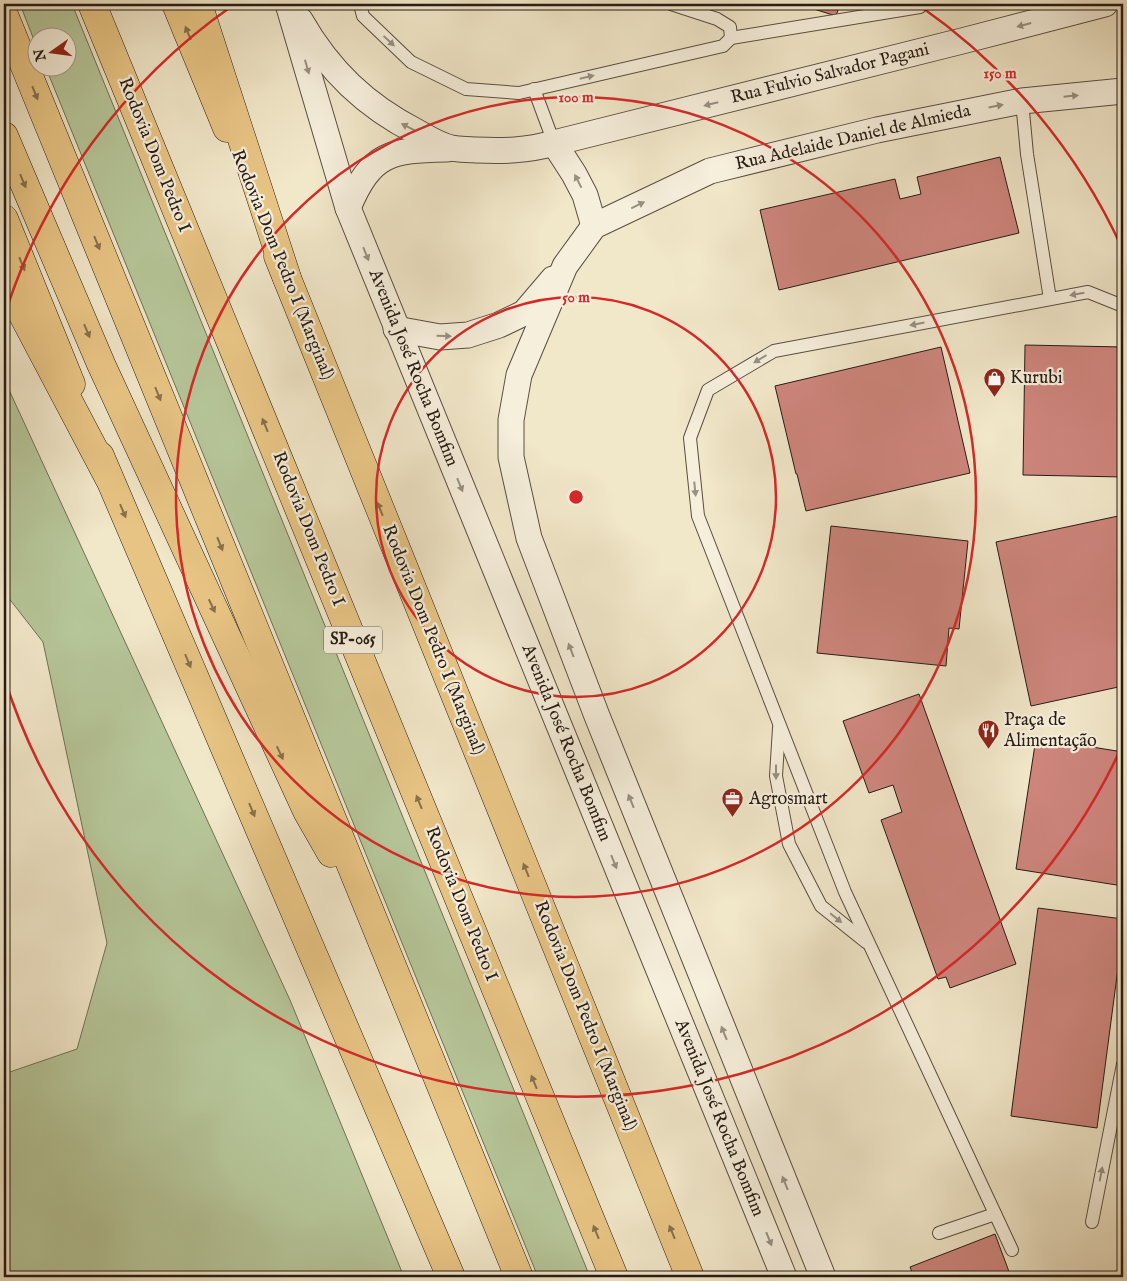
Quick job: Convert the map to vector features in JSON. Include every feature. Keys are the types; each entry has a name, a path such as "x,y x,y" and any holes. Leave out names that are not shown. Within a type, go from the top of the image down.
{"highway":[{"name":"Rodovia Dom Pedro I","path":"92,4 614,1277"},
{"name":"Rodovia Dom Pedro I (Marginal)","path":"176,4 690,1277"},
{"path":"198,4 287,278"},
{"path":"4,16 519,1277"},
{"path":"4,136 101,364 306,811 384,946"},
{"path":"4,219 109,478 450,1277"},
{"path":"4,279 109,478"}],"street":[{"path":"290,4 304,27 343,79 368,102 394,121 452,148"},
{"name":"Avenida José Rocha Bomfim","path":"290,4 348,208 784,1277"},
{"name":"Rua Fulvio Salvador Pagani","path":"348,208 358,185 369,170 382,159 398,153 417,149 452,148 514,151 537,148 554,142 1105,4"},
{"name":"Rua Adelaide Daniel de Almieda","path":"594,226 710,171 877,130 1022,101 1123,91"},
{"path":"554,142 585,194 594,226"},
{"name":"Avenida José Rocha Bomfim","path":"594,226 565,266 519,375 511,420 511,457 529,538 600,726 823,1277"},
{"path":"396,329 440,337 468,335 499,325 524,313 565,266"}],"lane":[{"path":"360,4 363,16 411,62 466,89 519,92 723,46 731,38 920,7 922,4"},
{"path":"671,4 717,19 730,27 731,38"},
{"path":"534,89 554,142"},
{"path":"1022,101 1027,154 1050,299"},
{"path":"1012,1250 845,892 698,516 690,438 708,390 774,351 1088,292 1123,306"},
{"path":"779,723 776,776 789,844 821,906 870,945"},
{"path":"1092,1222 1123,1064"},
{"path":"939,1234 995,1214"}],"green space":[{"path":"20,4 72,4 590,1277 538,1277 50,78 78,78 78,28 29,28"},
{"path":"4,379 290,1000 404,1277 4,1277 4,1074 77,1049 107,943 43,642 4,592"}],"building":[{"path":"798,4 840,4 836,16"},
{"path":"1000,157 1019,233 779,290 760,210 895,179 900,199 921,194 917,177"},
{"path":"1025,345 1123,347 1123,477 1023,475"},
{"path":"941,347 970,473 806,511 775,386"},
{"path":"1123,515 1123,686 1031,706 996,542"},
{"path":"831,526 968,541 959,629 949,628 946,666 817,653"},
{"path":"919,694 1016,964 950,988 946,977 938,979 881,820 902,812 893,785 869,793 843,721"},
{"path":"1036,738 1123,752 1123,886 1016,869"},
{"path":"1038,908 1123,919 1097,1128 1011,1116"},
{"path":"995,1234 1011,1277 914,1277 910,1267"}],"place":[{"name":"Kurubi","path":"994,397"},
{"name":"Praça de Alimentação","path":"988,749"},
{"name":"Agrosmart","path":"733,818"}]}
